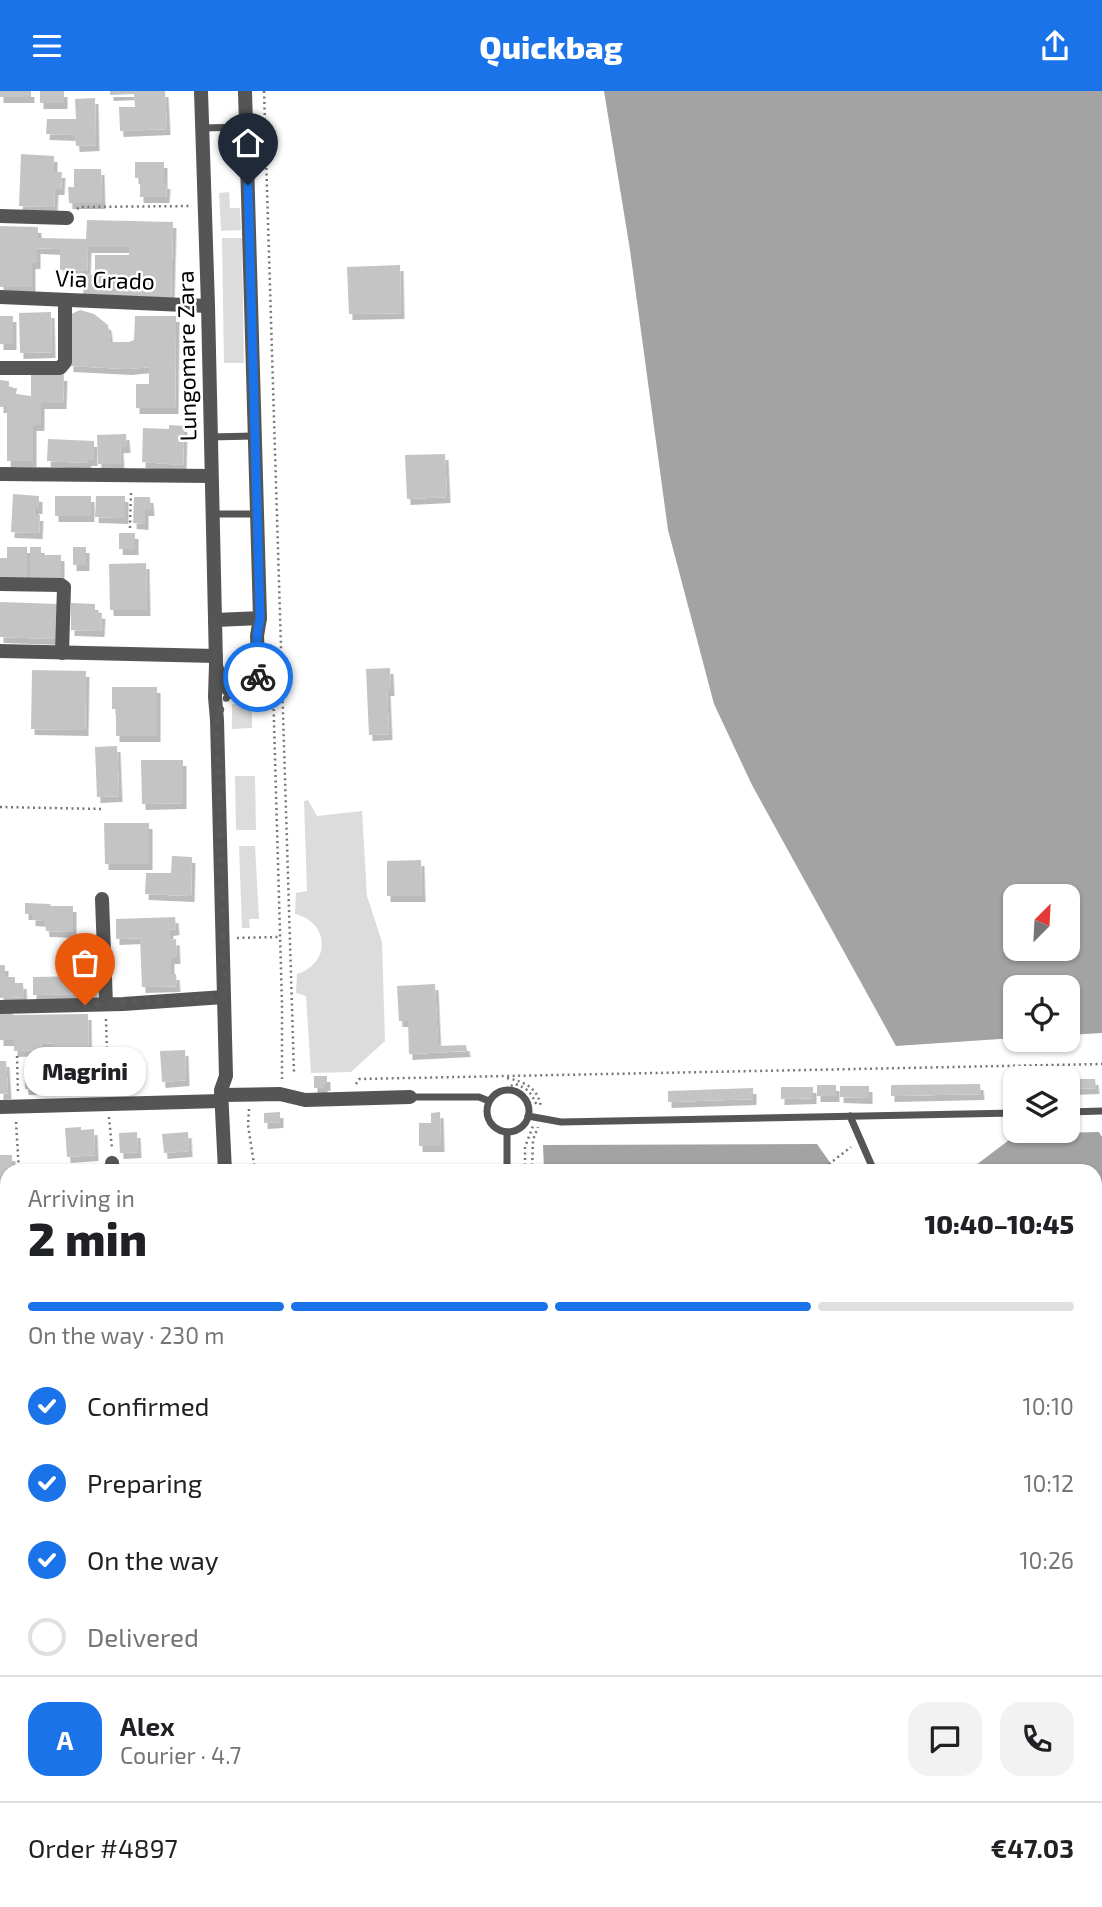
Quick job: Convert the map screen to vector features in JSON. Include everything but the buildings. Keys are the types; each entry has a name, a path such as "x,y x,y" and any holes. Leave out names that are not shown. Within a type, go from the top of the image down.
{"street":[{"name":"Lungomare Zara","path":"201,91 225,997 226,1076 221,1090 225,1164"},
{"path":"231,692 248,693 258,681 257,636 260,618 245,91"},
{"path":"0,216 66,218"},
{"name":"Via Grado","path":"0,297 208,306"},
{"path":"0,368 60,368 65,362 65,300"},
{"path":"0,474 211,476"},
{"path":"0,584 64,587 62,653"},
{"path":"215,620 260,618"},
{"path":"0,651 216,660"},
{"name":"Lungomare Zara","path":"216,660 218,679 231,692 222,703 217,720"},
{"path":"102,899 106,1005"},
{"path":"0,1007 106,1005 225,997"},
{"path":"0,1107 17,1101 108,1104 221,1098 279,1088 305,1100 410,1097"}],"lane":[{"path":"201,128 246,127"},
{"path":"210,437 254,436"},
{"path":"213,514 256,514"},
{"path":"501,1091 520,1094 528,1105 528,1117 520,1129 507,1132 490,1123 486,1111 489,1101 501,1091"},
{"path":"410,1097 479,1097 489,1101"},
{"path":"1080,1112 1102,1111"},
{"path":"528,1117 561,1122 1003,1113"},
{"path":"850,1116 871,1164"},
{"path":"507,1132 507,1164"}],"path":[{"path":"264,91 294,1073"},
{"path":"66,218 80,207 205,205"},
{"path":"130,527 131,476"},
{"path":"0,807 102,809"},
{"path":"222,938 279,937 282,1004 279,1088"},
{"path":"106,1005 108,1104 113,1164"},
{"path":"17,1056 19,1164"},
{"path":"356,1084 359,1079 1102,1064"},
{"path":"501,1091 515,1084"},
{"path":"250,1107 247,1115 253,1164"},
{"path":"829,1164 861,1140"}],"shaded area":[{"path":"604,91 1102,91 1102,1033 1080,1034 1080,975 1003,975 1003,1039 896,1046 752,785 714,704 668,530 630,250"},
{"path":"229,192 230,208 240,208 241,230 221,231 219,193"},
{"path":"222,238 242,238 244,363 224,363"},
{"path":"252,703 252,728 232,729 232,704"},
{"path":"235,776 255,776 256,830 236,830"},
{"path":"308,800 317,816 362,811 367,896 382,942 385,1041 351,1072 311,1073 306,996 296,993 297,974 316,962 322,943 315,925 307,918 295,914 296,893 307,891 304,801"},
{"path":"239,846 255,846 259,919 249,919 250,928 242,928"},
{"path":"1080,1132 1099,1132 1102,1137 1102,1164 977,1164 1005,1143 1080,1143"},
{"path":"817,1144 831,1164 544,1164 543,1145"}],"way so far":[{"path":"85,1005 225,997 217,720 226,697 231,692 248,693 255,687 258,677"}],"place":[{"name":"Magrini","path":"85,1005"}],"route":[{"path":"248,185 260,618 257,636 258,677"}]}
